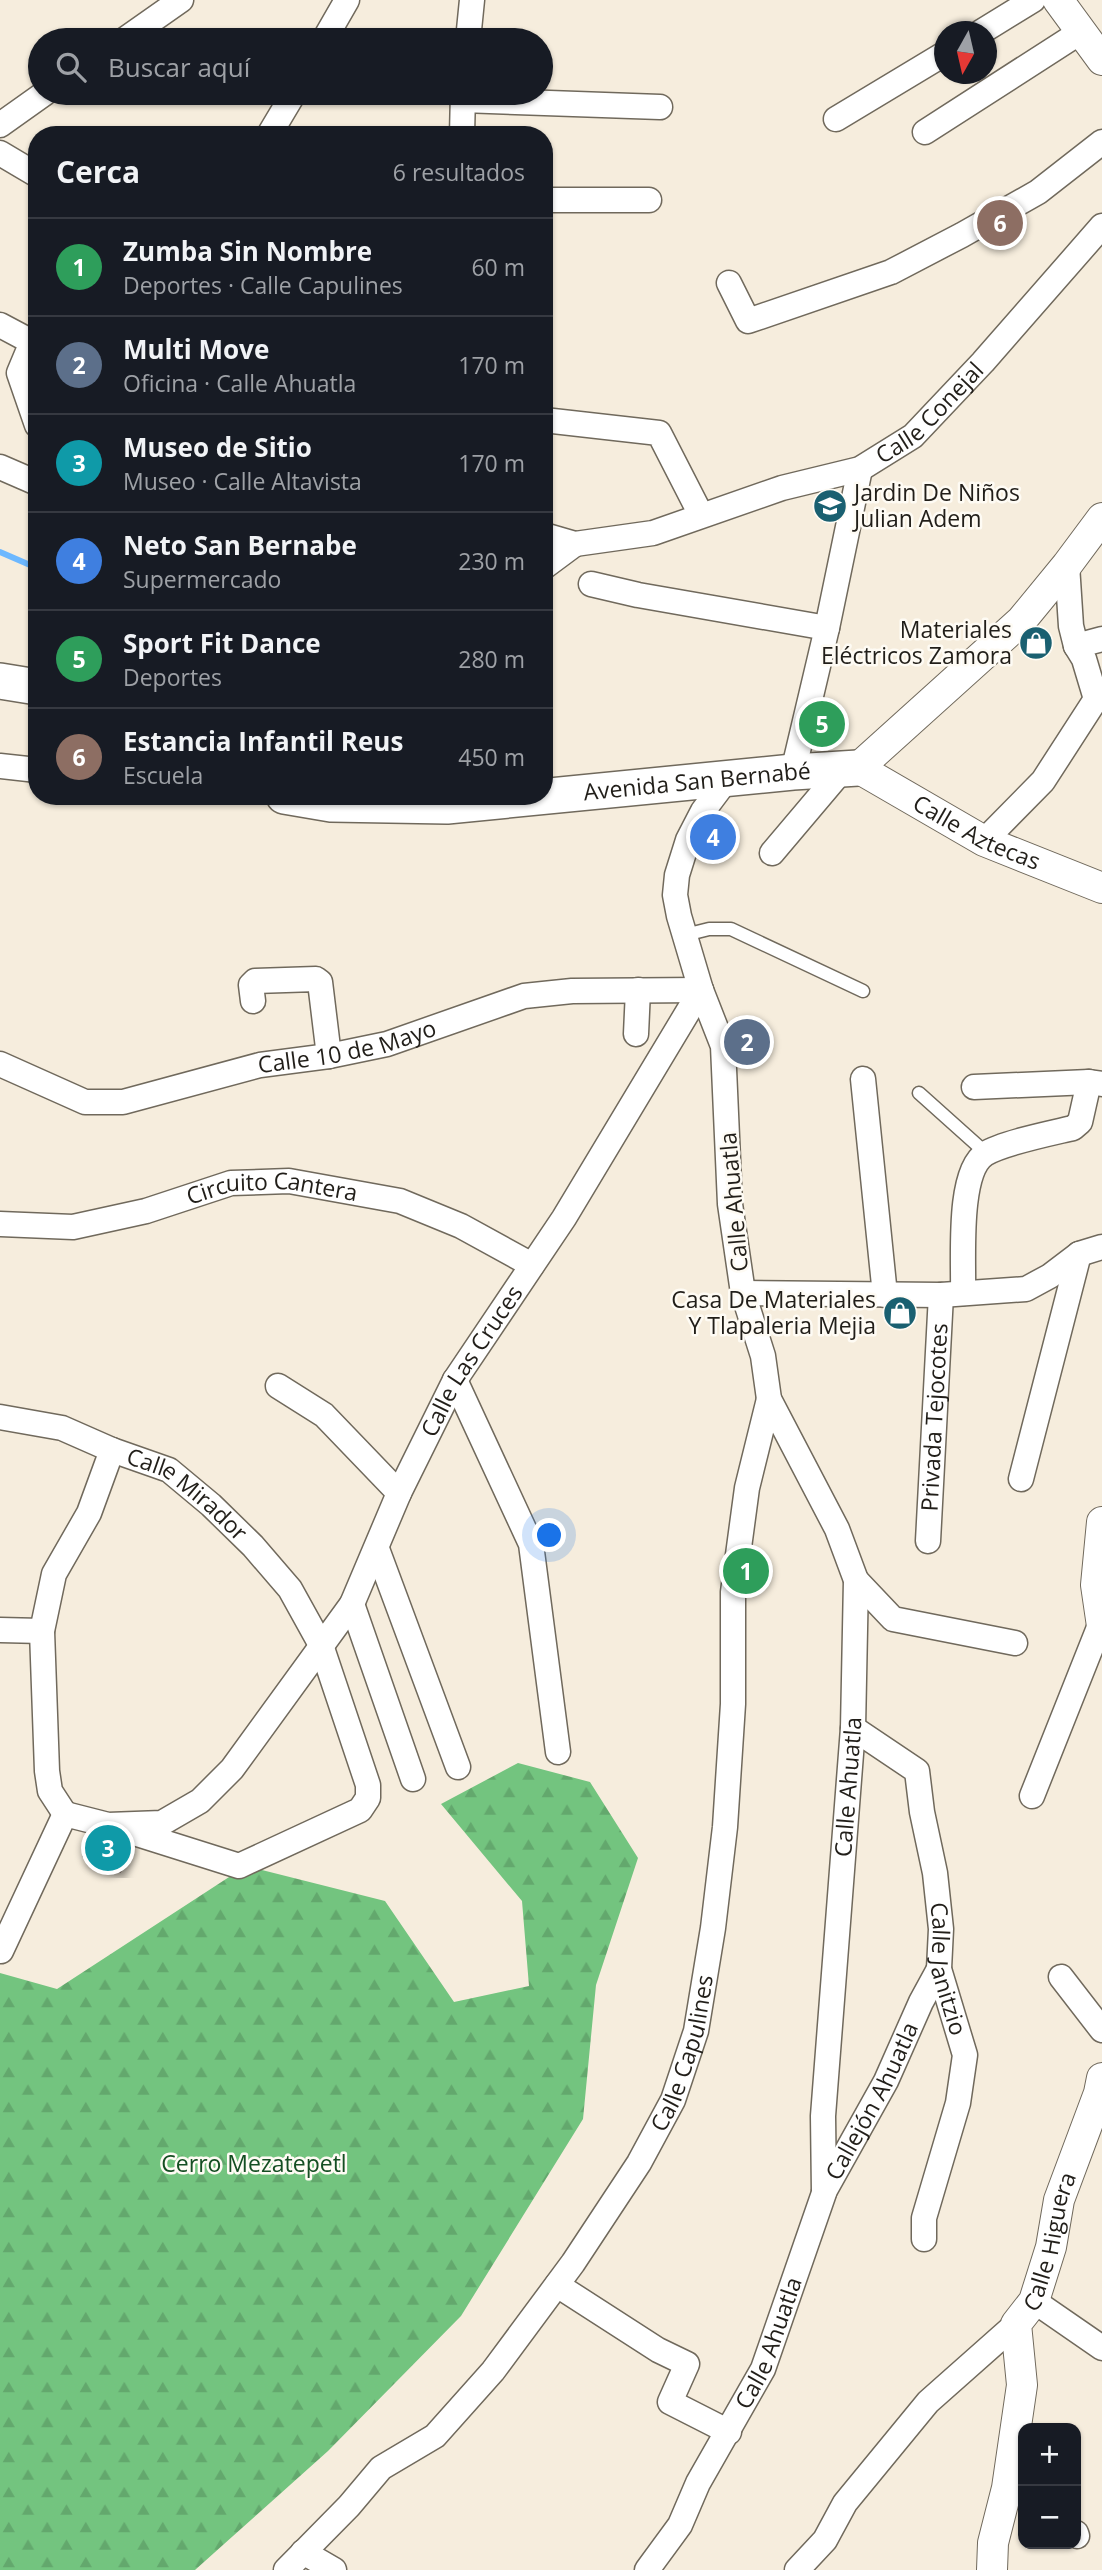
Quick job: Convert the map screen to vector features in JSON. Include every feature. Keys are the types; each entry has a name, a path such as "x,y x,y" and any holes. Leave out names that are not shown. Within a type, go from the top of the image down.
{"main road":[{"path":"0,681 28,686"},
{"name":"Avenida San Bernabé","path":"553,796 793,772 851,769"},
{"name":"Avenida San Bernabé","path":"389,805 457,805"}],"street":[{"path":"141,28 181,0"},
{"path":"331,28 347,0"},
{"path":"469,28 472,0"},
{"path":"997,22 1033,0"},
{"path":"1058,0 1102,60"},
{"path":"925,132 1082,31"},
{"path":"836,120 934,60"},
{"path":"553,102 660,107"},
{"path":"0,125 28,105"},
{"path":"274,126 287,105"},
{"path":"462,105 462,126"},
{"path":"729,284 748,321 891,272 1038,192 1102,142"},
{"path":"0,153 28,170"},
{"path":"553,200 649,200"},
{"name":"Calle Conejal","path":"553,538 575,544 653,533 782,488 860,469 913,436 983,362 1102,226"},
{"path":"0,325 28,340"},
{"path":"28,352 19,373 28,399"},
{"path":"553,421 659,433 701,515"},
{"path":"0,467 28,479"},
{"path":"793,772 827,628 860,469"},
{"path":"772,853 851,769 1021,621 1102,518"},
{"path":"553,560 575,544"},
{"path":"984,841 1043,781 1096,699 1071,626 1067,565"},
{"path":"591,584 638,595 827,628"},
{"path":"1076,646 1102,639"},
{"path":"0,766 28,770"},
{"name":"Calle Aztecas","path":"851,769 984,841 1098,880"},
{"path":"701,990 676,895 677,875 693,830 703,811 727,779"},
{"path":"253,1000 251,985 255,981 316,979 320,982 329,1056"},
{"name":"Calle 10 de Mayo","path":"0,1064 85,1102 123,1102 260,1065 329,1056 387,1044 524,996 572,990 701,990"},
{"path":"636,1034 638,990"},
{"name":"Calle Las Cruces","path":"65,1814 108,1825 162,1823 200,1801 232,1769 352,1604 399,1493 455,1381 564,1218 701,990"},
{"name":"Calle Ahuatla","path":"647,2570 680,2525 698,2483 764,2369 824,2193 823,2116 853,1728 856,1580 837,1529 769,1399 763,1356 743,1293 730,1204 723,1045 701,990"},
{"path":"863,1079 885,1295"},
{"path":"974,1087 1095,1083 1080,1122 1073,1128 986,1153"},
{"name":"Privada Tejocotes","path":"928,1541 952,1294 965,1197 972,1167 986,1153"},
{"name":"Circuito Cantera","path":"0,1224 74,1227 146,1211 231,1183 289,1181 401,1201 461,1226 532,1265"},
{"path":"743,1293 885,1295 1026,1289 1091,1251"},
{"path":"1021,1479 1091,1251"},
{"path":"455,1381 531,1544 558,1752"},
{"path":"278,1387 324,1415 399,1493"},
{"name":"Calle Capulines","path":"294,2561 349,2506 381,2469 435,2435 493,2371 557,2285 639,2163 673,2100 696,2031 713,1928 725,1827 733,1704 733,1592 747,1488 769,1399"},
{"name":"Calle Mirador","path":"0,1418 62,1428 112,1450 169,1470 211,1505 253,1546 290,1589 321,1645 368,1785 368,1798 360,1810 239,1866 108,1825"},
{"path":"1,1951 65,1814 50,1791 48,1781 42,1631 54,1573 89,1513 112,1450"},
{"path":"1032,1796 1101,1622 1096,1585 1102,1522"},
{"path":"377,1549 458,1768"},
{"path":"856,1580 893,1619 1015,1643"},
{"path":"352,1604 414,1780"},
{"path":"0,1630 42,1631"},
{"name":"Calle Janitzio","path":"853,1728 917,1771 922,1812 935,1873 940,1929 939,1969 965,2055 958,2103 924,2218 924,2239"},
{"name":"Callejón Ahuatla","path":"824,2193 886,2081 921,2002 939,1969"},
{"path":"1061,1977 1102,2030"},
{"name":"Calle Higuera","path":"1019,2423 1025,2312 1051,2247 1059,2200 1099,2093 1102,2078"},
{"path":"557,2285 658,2350 687,2364 670,2402 729,2432"},
{"path":"797,2570 825,2540 845,2502 928,2402 1025,2312 1102,2348"},
{"name":"Calle Higuera","path":"992,2570 993,2543 1018,2442"},
{"path":"294,2561 334,2570"}],"lane":[{"path":"685,935 709,929 731,929 863,991"},
{"path":"919,1093 986,1153"}],"green space":[{"name":"Cerro Mezatepetl","path":"518,1763 590,1782 638,1858 596,1985 583,2119 461,2316 328,2451 195,2570 0,2570 0,1973 57,1989 246,1866 385,1901 454,2002 529,1986 522,1901 441,1804"}],"building":[{"path":"97,1824 134,1840 121,1873 82,1857"}],"waterway":[{"path":"0,552 28,564"}],"place":[{"name":"Estancia Infantil Reus","path":"1000,223"},
{"name":"Jardin De Niños Julian Adem","path":"830,506"},
{"name":"Materiales Eléctricos Zamora","path":"1036,643"},
{"name":"Sport Fit Dance","path":"822,724"},
{"name":"Neto San Bernabe","path":"713,837"},
{"name":"Multi Move","path":"747,1042"},
{"name":"Casa De Materiales Y Tlapaleria Mejia","path":"900,1313"},
{"name":"Zumba Sin Nombre","path":"746,1571"},
{"name":"Museo de Sitio","path":"108,1848"}]}
